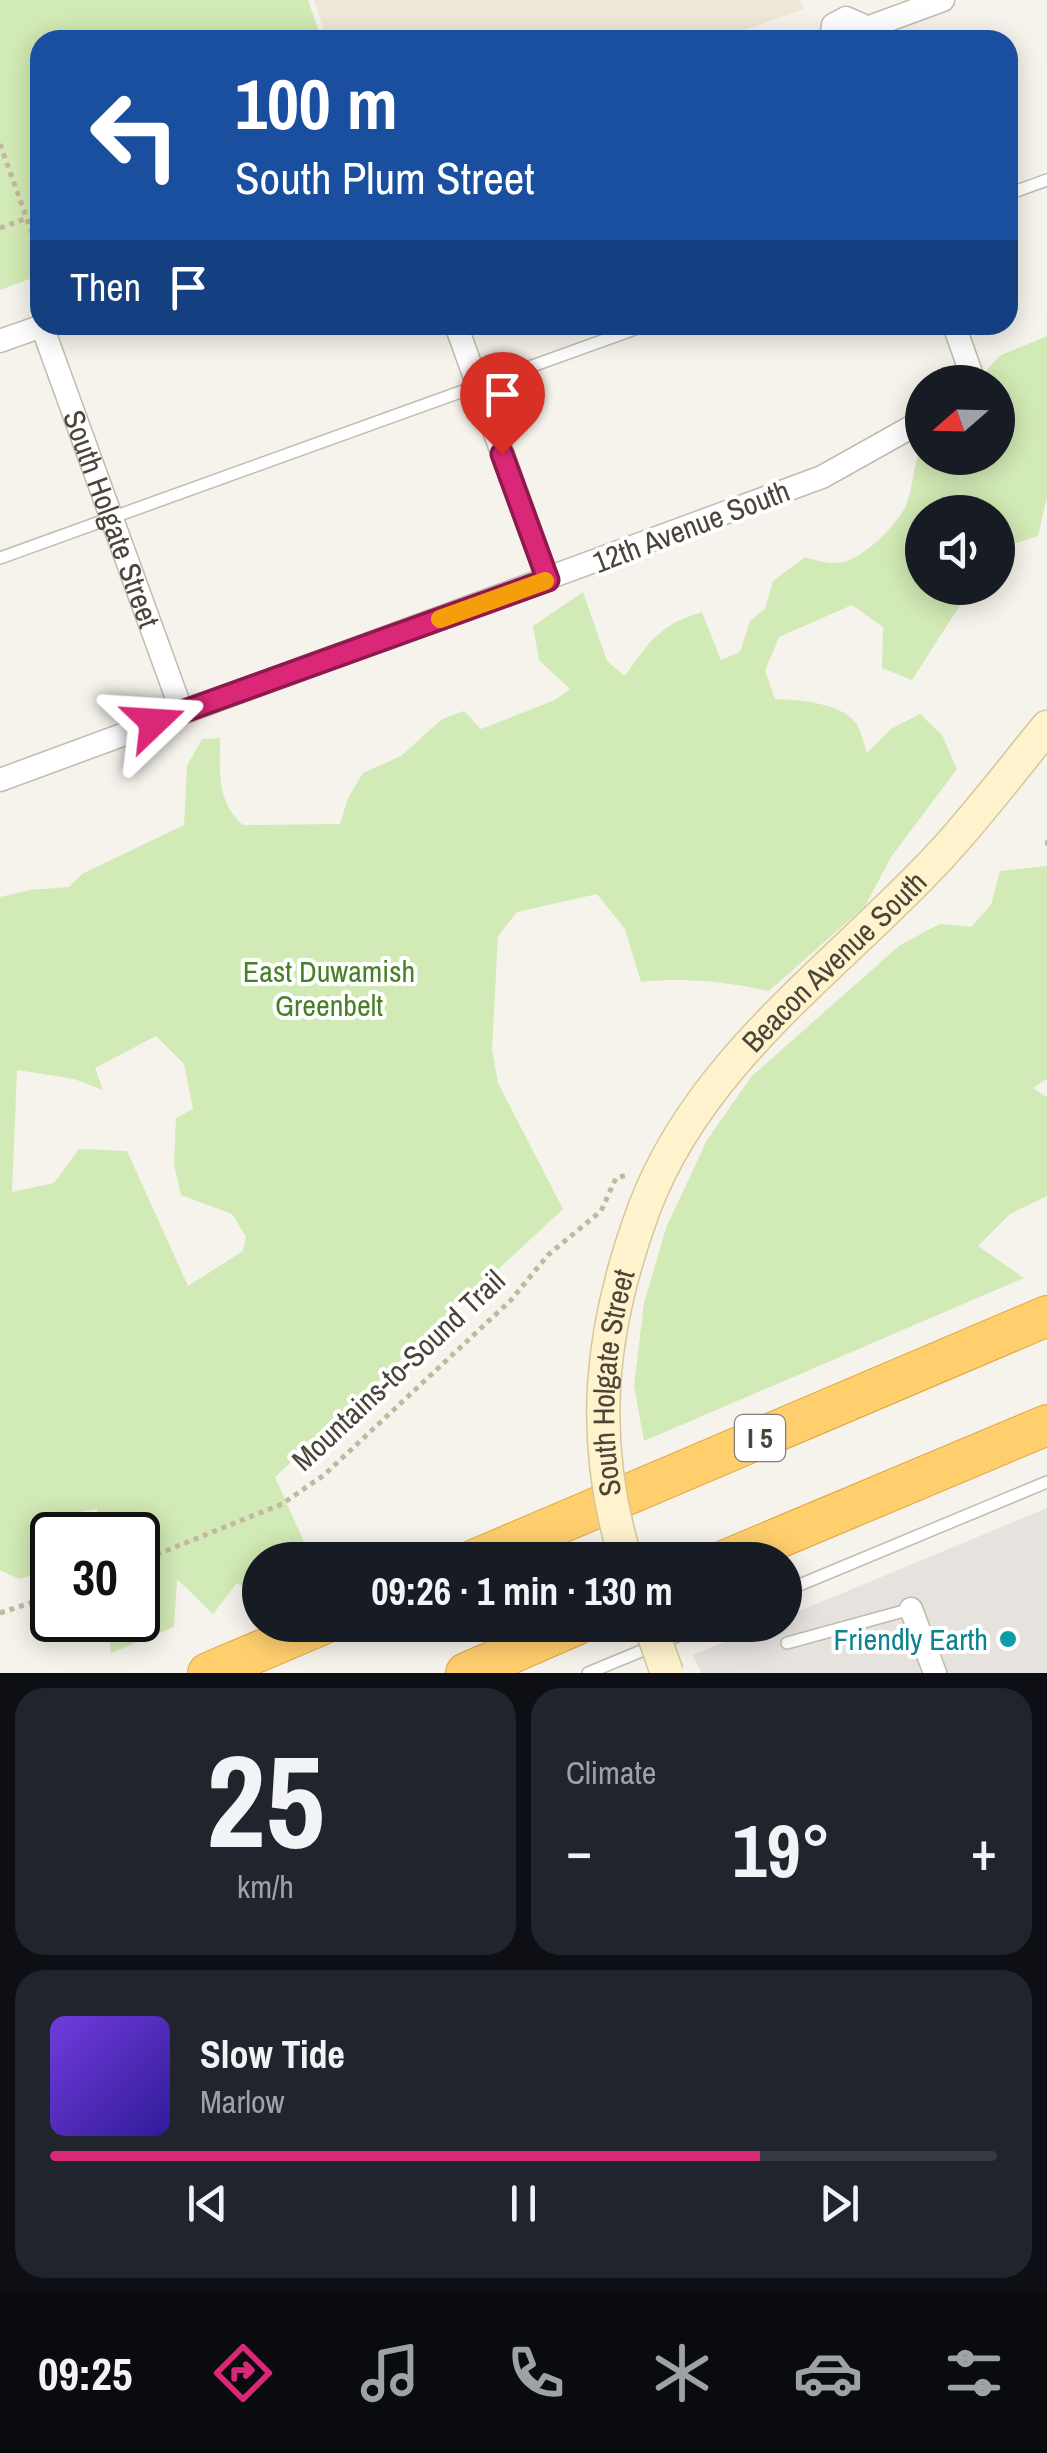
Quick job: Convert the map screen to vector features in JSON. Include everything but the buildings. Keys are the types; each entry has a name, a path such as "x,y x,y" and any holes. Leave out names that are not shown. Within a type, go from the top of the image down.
{"highway":[{"name":"I 5","path":"516,1542 1047,1316"},
{"path":"769,1542 1047,1425"},
{"path":"208,1673 281,1642"},
{"path":"466,1673 537,1642"}],"main road":[{"name":"Beacon Avenue South","path":"649,1197 689,1122 731,1065 940,856 1047,726"},
{"name":"South Holgate Street","path":"622,1542 607,1476 606,1355 623,1267 649,1197"},
{"path":"656,1642 667,1673"}],"street":[{"path":"873,30 942,0"},
{"path":"839,9 855,19 862,30"},
{"path":"0,341 30,331"},
{"name":"South Holgate Street","path":"46,335 182,712"},
{"path":"459,335 548,580"},
{"path":"956,335 963,365"},
{"name":"12th Avenue South","path":"0,780 822,477 905,431"},
{"path":"911,1609 935,1673"}],"lane":[{"path":"1018,190 1047,180"},
{"path":"0,558 618,335"},
{"path":"802,1584 1047,1482"},
{"path":"802,1638 911,1609"},
{"path":"588,1673 663,1642"}],"path":[{"path":"0,144 30,227"},
{"path":"0,228 26,218"},
{"name":"Mountains-to-Sound Trail","path":"160,1553 282,1504 302,1492 511,1300 548,1255 600,1210 616,1178 625,1174 649,1197"},
{"path":"0,1613 30,1603"}],"shaded area":[{"path":"314,0 801,0 804,9 744,30 324,30"},
{"path":"1047,1508 1047,1673 701,1673 693,1655 724,1642 802,1642 802,1610"}],"green space":[{"path":"0,0 308,0 318,30 30,30 30,279 0,290"},
{"name":"East Duwamish Greenbelt","path":"1047,336 1047,497 1038,536 1015,543 1015,495 909,495 913,475 1015,475 1015,365 991,365 999,356"},
{"name":"East Duwamish Greenbelt","path":"905,507 905,605 960,605 912,680 882,668 883,627 852,605 779,637 765,671 775,699 818,703 848,715 857,725 867,753 891,729 920,714 942,735 957,769 891,857 865,906 769,991 706,981 641,982 625,929 597,894 517,912 498,936 492,1049 498,1083 563,1209 275,1477 304,1542 242,1542 242,1586 237,1583 213,1614 177,1579 174,1627 160,1633 160,1512 30,1512 30,1576 19,1579 0,1570 0,897 69,887 82,874 184,825 187,766 202,739 220,738 224,796 243,825 340,824 348,798 363,773 401,756 442,719 464,711 481,729 555,700 570,689 539,660 533,626 583,592 607,661 625,676 665,629 702,612 721,660 740,652 750,621 765,609 773,581 805,557 833,563 851,559 888,531","holes":["156,1036 184,1064 193,1109 176,1118 174,1165 181,1195 232,1214 246,1237 243,1251 188,1286 127,1151 79,1149 54,1183 12,1192 17,1070 74,1079 103,1090 95,1068"]},
{"path":"1047,866 1047,1079 1033,1088 1047,1097 1047,1196 1010,1214 978,1246 1024,1278 644,1441 634,1386 644,1303 666,1228 707,1140 751,1077 900,945 940,924 971,927 991,905 1000,871"},
{"name":"East Duwamish Greenbelt","path":"110,1642 138,1642 111,1653"}],"slow traffic":[{"path":"440,619 545,581"}],"place":[{"name":"Friendly Earth","path":"1008,1639"}],"route":[{"path":"154,722 548,580 502,454"}]}
